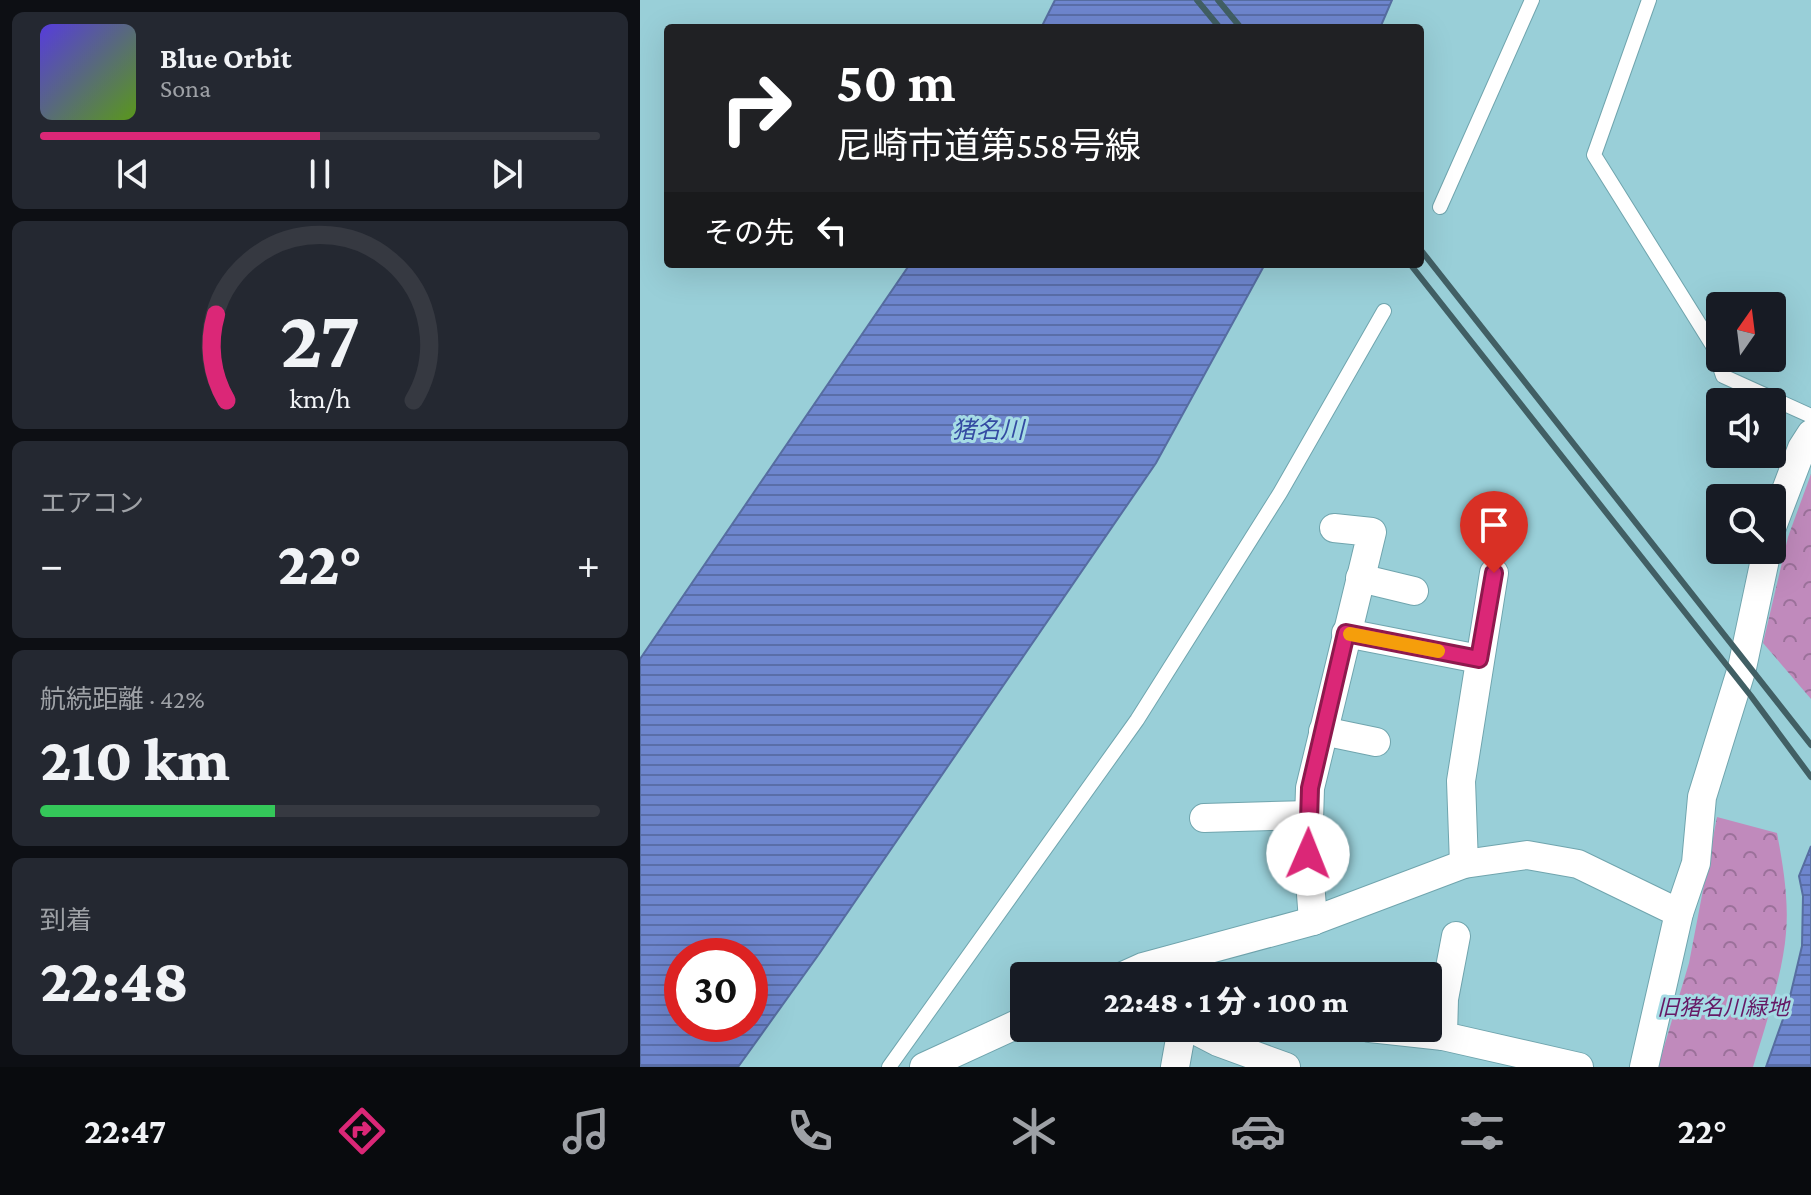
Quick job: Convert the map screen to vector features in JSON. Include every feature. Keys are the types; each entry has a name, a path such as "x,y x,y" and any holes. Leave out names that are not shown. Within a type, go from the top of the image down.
{"street":[{"path":"1786,490 1802,448 1811,434"},
{"path":"1313,921 1308,854 1310,788 1372,532 1334,528"},
{"path":"1644,1067 1679,913 1696,863 1702,797 1742,668 1764,564"},
{"path":"1464,864 1461,781 1494,573"},
{"path":"1360,578 1414,591"},
{"path":"1346,633 1479,659"},
{"path":"1323,731 1376,742"},
{"path":"1204,818 1309,815"},
{"path":"1173,962 1313,921 1464,864 1527,855 1578,864 1679,913"},
{"path":"1456,936 1444,999 1443,1036 1579,1067"},
{"path":"924,1067 1010,1027"},
{"path":"1175,1067 1179,1042"},
{"path":"1218,1042 1286,1067"}],"lane":[{"path":"1440,207 1532,0"},
{"path":"1649,0 1594,155 1713,346 1723,376 1811,416"},
{"path":"889,1067 1137,720 1280,493 1384,311"}],"green space":[{"path":"1811,474 1811,699 1763,643 1782,564 1786,564 1788,537"},
{"name":"旧猪名川緑地","path":"1717,817 1777,833 1787,908 1784,949 1777,982 1753,1067 1658,1067 1689,963"}],"water":[{"path":"1055,0 1392,0 1382,24 1043,24"},
{"name":"猪名川","path":"907,268 1263,268 1156,463 768,1025 768,938 664,938 664,1042 756,1042 738,1067 640,1067 640,659"},
{"path":"1811,846 1811,1067 1766,1067 1788,1005 1802,946 1803,896 1799,876"}],"railway":[{"path":"1197,0 1217,24"},
{"path":"1218,0 1238,24"},
{"path":"1424,254 1811,745"},
{"path":"1413,268 1751,696 1811,777"}],"slow traffic":[{"path":"1350,634 1438,651"}],"route":[{"path":"1308,854 1310,788 1346,633 1479,659 1494,573"}]}
